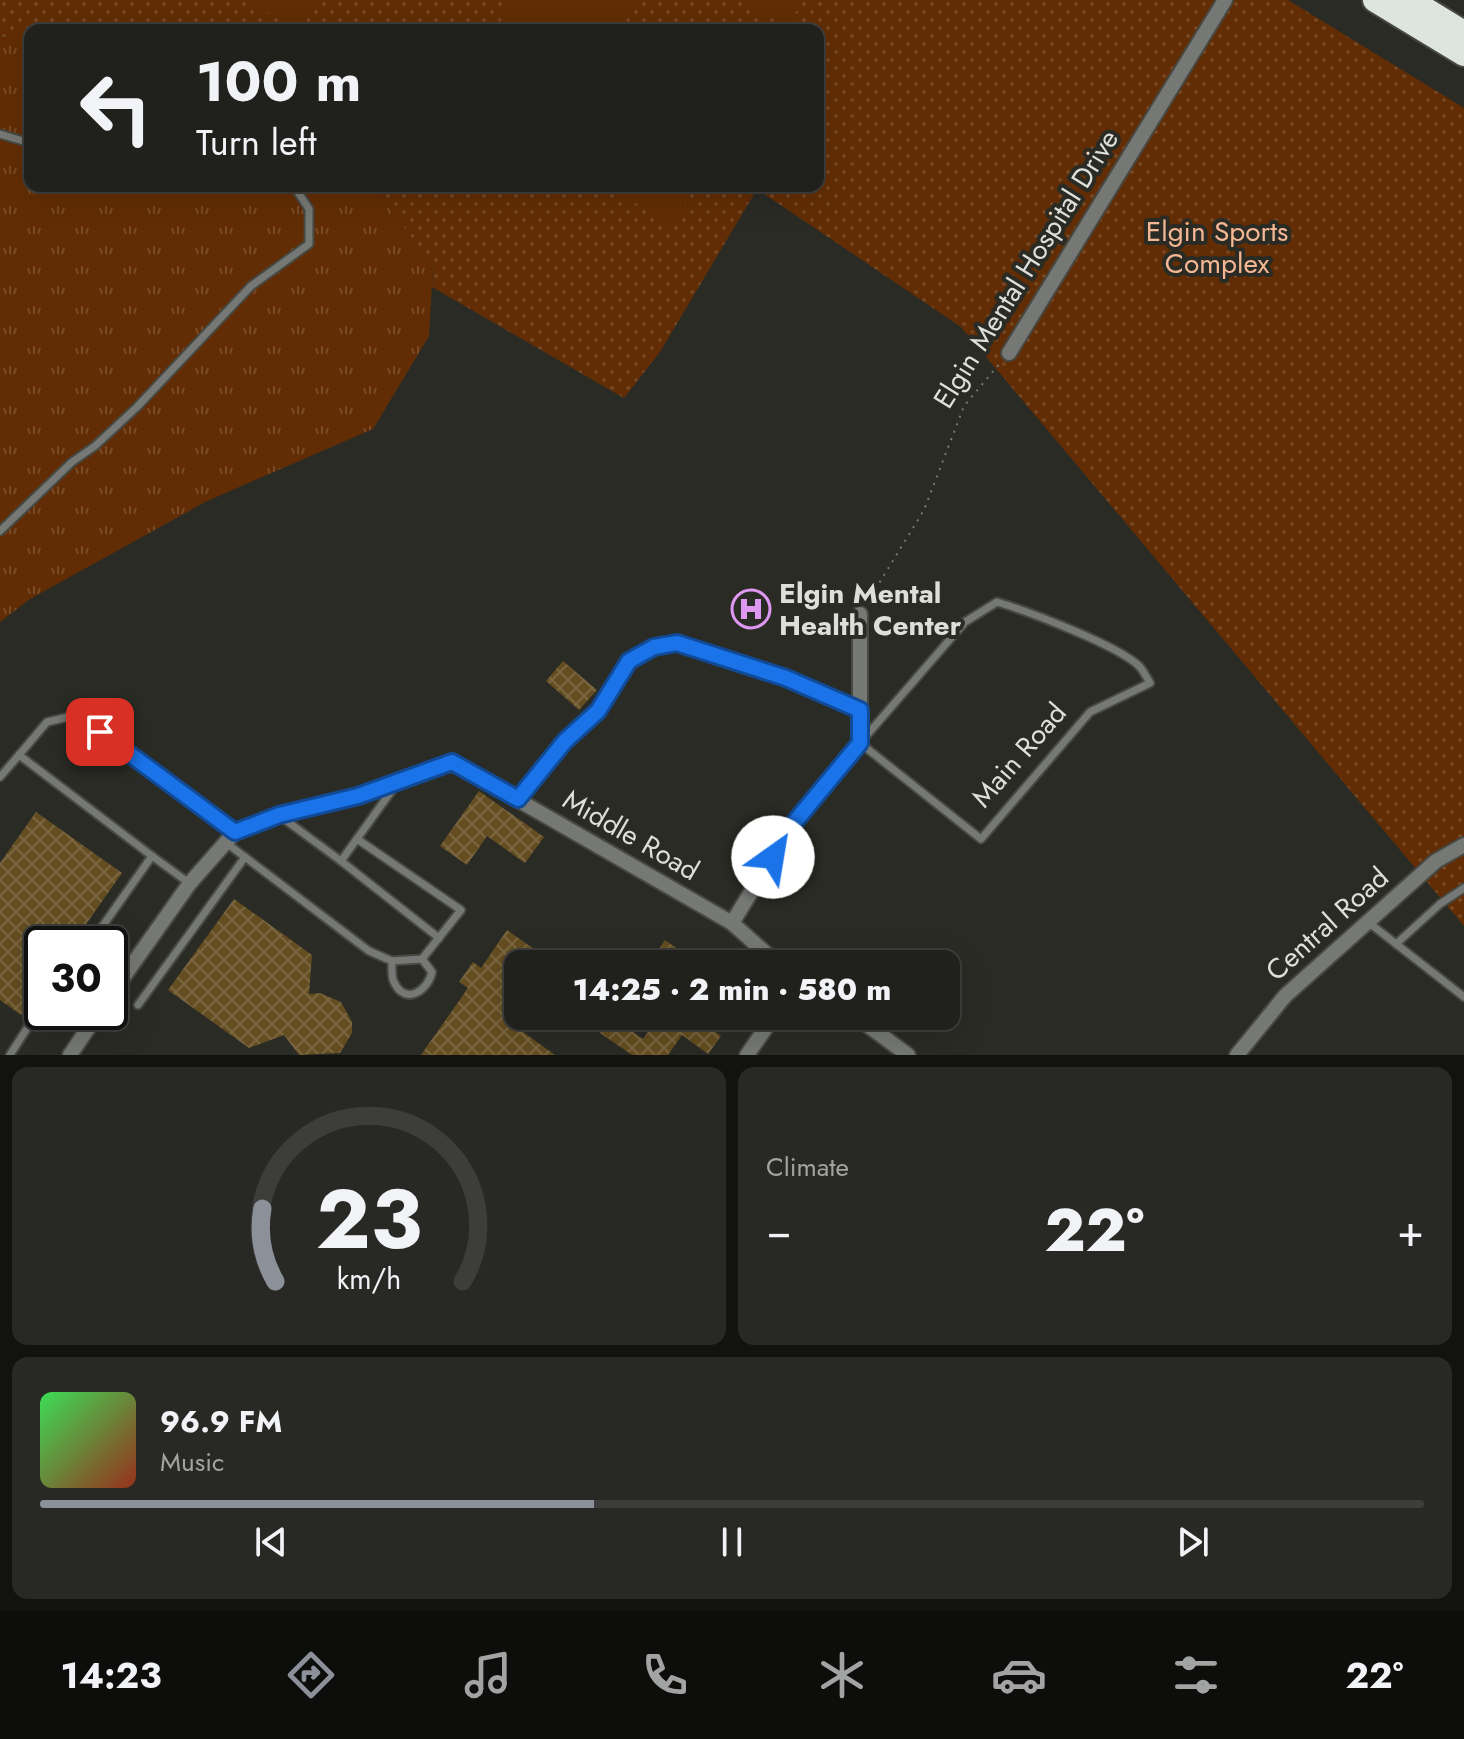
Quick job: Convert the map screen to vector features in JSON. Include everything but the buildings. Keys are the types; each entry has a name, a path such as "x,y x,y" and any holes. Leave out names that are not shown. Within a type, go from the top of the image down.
{"highway":[{"path":"1375,0 1464,54"},
{"path":"1410,0 1464,33"}],"street":[{"name":"Elgin Mental Hospital Drive","path":"1009,353 1225,0"},
{"path":"732,923 793,824 860,743 860,614"},
{"name":"Middle Road","path":"128,971 190,883 230,837 279,815 358,796 452,762 732,923 762,950"},
{"name":"Central Road","path":"1237,1055 1285,996 1436,861 1464,845"},
{"path":"70,1055 87,1030"},
{"path":"747,1055 764,1030"},
{"path":"874,1030 908,1055"}],"lane":[{"path":"0,134 24,141"},
{"path":"0,531 72,462 95,446 137,407 251,286 309,244 309,209 298,192"},
{"name":"Main Road","path":"997,602 1024,610 1110,650 1139,666 1150,683 1090,712 981,839 860,743 965,622 997,602"},
{"path":"518,799 565,741 598,711 629,661 654,647 677,643 786,678 860,710"},
{"path":"0,777 47,722 77,715 230,837 245,857 369,951 392,961 422,959 461,910 357,839"},
{"path":"19,755 190,883"},
{"path":"341,861 399,781"},
{"path":"279,815 439,938"},
{"path":"103,926 152,856"},
{"path":"138,1005 245,857"},
{"path":"1396,944 1440,904 1464,888"},
{"path":"1368,922 1464,997"},
{"path":"392,961 393,981 401,990 413,994 423,991 429,984 432,972 422,959"},
{"path":"10,1055 26,1030"}],"path":[{"name":"Elgin Mental Hospital Drive","path":"860,614 924,510 964,406 1009,353"}],"green space":[{"name":"Elgin Sports Complex","path":"0,0 1288,0 1464,108 1464,926 961,327 761,192 824,192 824,24 24,24 24,31 0,38"},
{"path":"246,0 318,0 304,24 287,24"},
{"path":"513,0 637,0 624,24 499,24"},
{"path":"740,0 803,0 789,24 782,24"},
{"path":"24,31 24,192 378,192 433,265 429,336 373,429 207,501 30,599 0,622 0,38"},
{"name":"Elgin Sports Complex","path":"378,192 755,192 660,352 624,398 432,287 433,265"},
{"path":"617,192 692,192 673,225"}],"place":[{"name":"Elgin Mental Health Center","path":"751,609"}],"route":[{"path":"100,732 235,832 279,815 358,796 452,762 518,799 565,741 598,711 629,661 654,647 677,643 786,678 860,710 860,743 793,824 773,857"}]}
